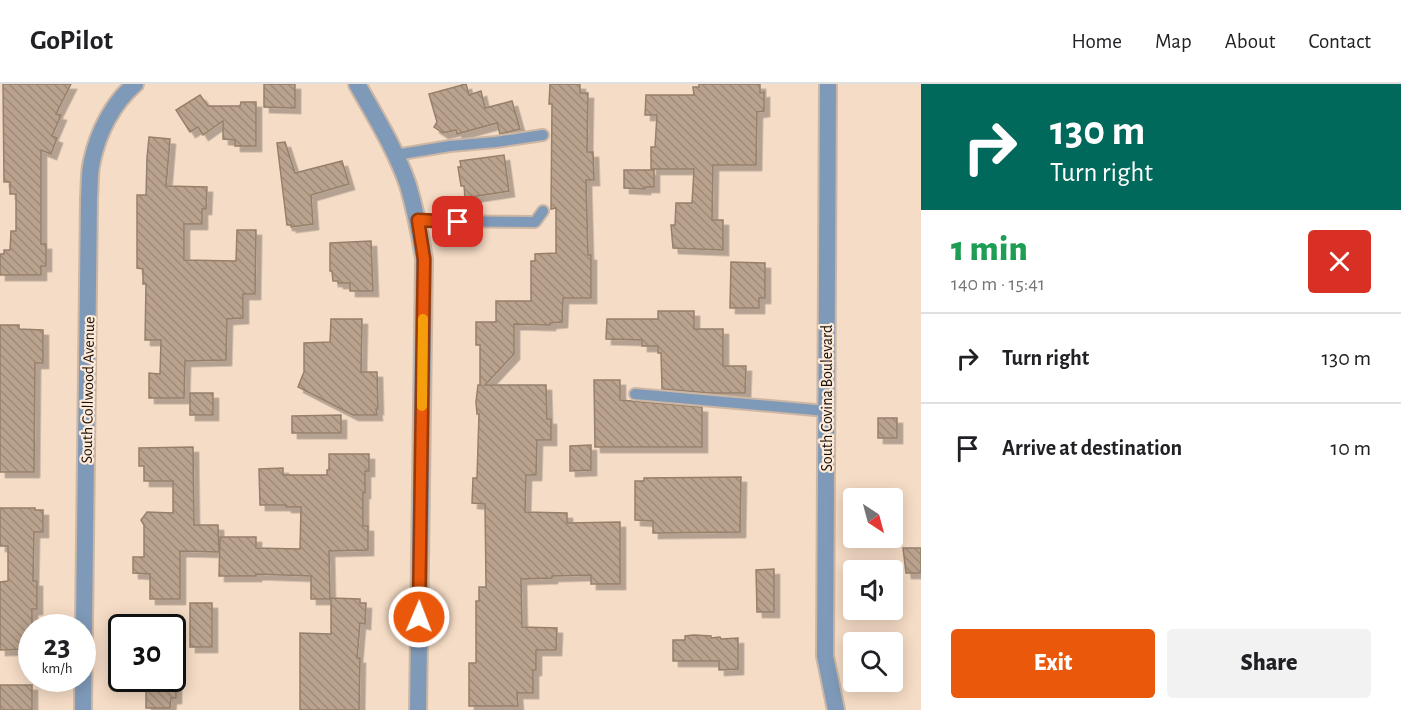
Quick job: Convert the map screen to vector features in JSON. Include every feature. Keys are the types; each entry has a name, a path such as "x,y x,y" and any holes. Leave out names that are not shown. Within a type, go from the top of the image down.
{"street":[{"name":"South Collwood Avenue","path":"82,710 91,162 103,128 115,106 135,84"},
{"path":"357,84 395,155 407,183 418,220 424,259 418,710"},
{"name":"South Covina Boulevard","path":"828,84 825,656 836,710"}],"lane":[{"path":"395,155 543,135"},
{"path":"418,220 536,222 543,211"},
{"path":"635,394 826,411"}],"building":[{"path":"3,84 71,84 56,114 61,115 52,136 57,138 51,154 41,150 41,244 46,244 46,266 41,266 41,275 0,275 0,254 4,254 4,250 10,250 11,231 16,231 16,194 10,194 10,182 4,182"},
{"path":"264,84 295,84 295,108 264,107"},
{"path":"466,84 469,95 481,91 485,108 512,101 520,129 500,134 497,123 457,134 456,130 443,133 434,127 437,122 429,94"},
{"path":"550,84 580,84 580,93 588,93 587,152 593,152 594,180 586,180 588,255 591,255 591,298 563,298 562,322 550,323 550,325 514,324 514,354 485,385 546,385 547,419 551,419 551,440 537,440 536,475 526,475 525,512 567,513 567,523 620,522 620,584 591,584 591,575 521,579 522,627 557,628 556,650 536,650 533,693 517,693 518,706 469,706 469,663 476,663 476,601 479,601 479,587 486,587 485,504 472,503 473,478 477,478 479,414 477,414 476,402 478,385 480,385 480,345 476,345 476,322 496,322 496,301 531,301 531,261 535,261 535,254 556,253 556,208 551,209 552,104 549,104"},
{"path":"699,84 760,84 760,93 764,92 764,111 757,112 756,165 713,165 712,220 723,220 723,250 673,248 671,225 675,225 676,203 692,203 694,169 651,169 651,147 655,147 657,115 645,115 646,95 694,95 693,87 699,87"},
{"path":"200,95 208,106 240,106 241,102 256,102 256,146 235,146 235,140 223,139 223,121 203,135 198,127 190,132 176,110"},
{"path":"149,137 170,139 166,186 207,187 206,209 202,209 202,224 184,224 184,260 236,261 237,230 256,230 255,294 243,294 243,318 227,319 226,360 185,361 184,398 149,398 149,373 160,374 161,340 145,340 146,284 143,284 143,269 137,268 137,195 146,195"},
{"path":"285,142 295,173 342,161 349,184 311,195 313,224 291,227 287,225 277,143"},
{"path":"504,155 509,191 465,198 458,167 461,167 460,161"},
{"path":"624,170 654,170 654,187 624,188"},
{"path":"371,241 373,291 350,291 350,283 333,281 332,271 330,271 330,243"},
{"path":"731,262 765,263 765,298 759,298 759,308 730,308"},
{"path":"658,311 694,311 694,329 723,329 723,366 746,366 745,393 662,389 661,353 658,353 658,346 642,346 642,340 606,339 607,319 658,319"},
{"path":"331,319 362,319 361,372 377,372 377,415 353,415 298,387 304,372 304,343 330,342"},
{"path":"0,325 19,325 19,329 43,330 43,363 35,363 34,472 0,472"},
{"path":"594,380 620,380 620,400 702,407 702,447 595,447"},
{"path":"190,393 213,393 213,415 190,415"},
{"path":"341,415 341,433 292,433 292,416"},
{"path":"878,418 897,418 897,438 878,438"},
{"path":"591,445 591,470 570,471 570,446"},
{"path":"193,447 194,525 218,525 219,552 180,551 180,599 150,599 150,574 133,573 133,557 144,557 144,525 141,520 147,512 173,513 173,481 144,481 144,466 139,466 139,448"},
{"path":"329,454 369,454 369,471 365,471 365,493 363,493 363,526 368,526 368,550 329,551 330,599 311,599 311,576 256,574 256,576 219,576 220,537 256,537 256,548 300,549 301,507 260,505 259,469 283,468 283,475 327,475"},
{"path":"741,477 740,532 653,533 653,521 635,520 635,481 644,481 644,478"},
{"path":"0,508 43,510 43,532 34,532 33,581 37,581 37,609 32,609 32,614 18,614 18,649 0,650 0,582 8,581 8,546 0,546"},
{"path":"903,548 921,548 921,573 906,573"},
{"path":"774,569 774,612 757,612 756,570"},
{"path":"331,598 360,599 360,603 366,603 365,624 360,623 357,658 360,658 359,710 300,710 300,633 331,634"},
{"path":"190,603 212,603 212,647 190,647"},
{"path":"685,636 720,637 721,639 738,638 738,669 719,670 719,661 673,661 673,640 685,640"},
{"path":"0,685 18,685 18,692 32,692 32,710 0,710"},
{"path":"146,692 176,692 176,698 171,698 170,708 146,708"}],"slow traffic":[{"path":"422,406 423,319"}],"route":[{"path":"419,617 424,259 418,220 458,222"}]}
